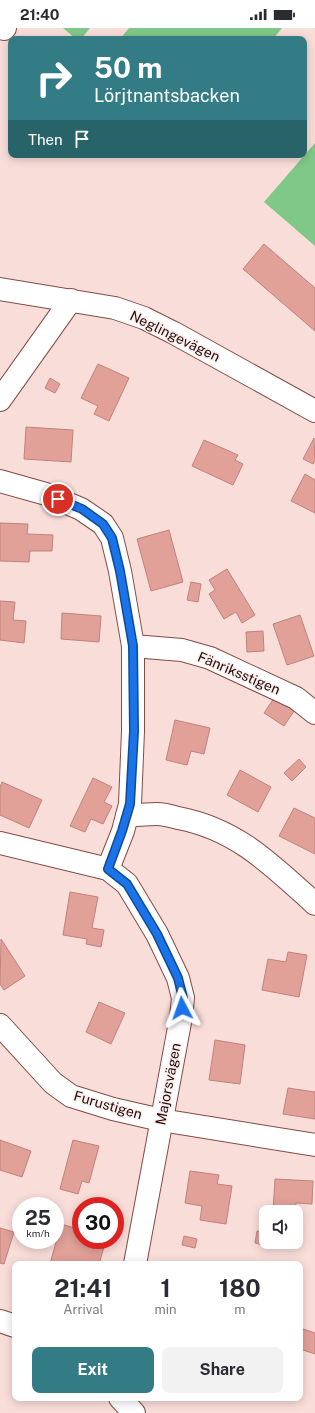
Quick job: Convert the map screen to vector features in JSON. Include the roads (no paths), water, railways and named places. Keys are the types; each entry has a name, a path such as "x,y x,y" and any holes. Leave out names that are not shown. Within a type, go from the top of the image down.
{"street":[{"name":"Neglingevägen","path":"0,289 115,308 144,318 315,411"},
{"path":"0,400 71,300"},
{"path":"0,481 46,494 82,509 103,524 112,538 120,571 133,646 134,731 130,804 108,869"},
{"name":"Fänriksstigen","path":"133,646 182,650 210,658 296,698 315,713"},
{"path":"127,816 158,814 198,821 224,832 244,843 315,904"},
{"name":"Majorsvägen","path":"0,843 108,869 127,884 157,934 178,978 183,998 136,1261"},
{"name":"Furustigen","path":"0,1025 52,1083 71,1096 112,1109 161,1120 315,1145"},
{"path":"0,1321 12,1325"},
{"path":"123,1401 134,1413"}]}
